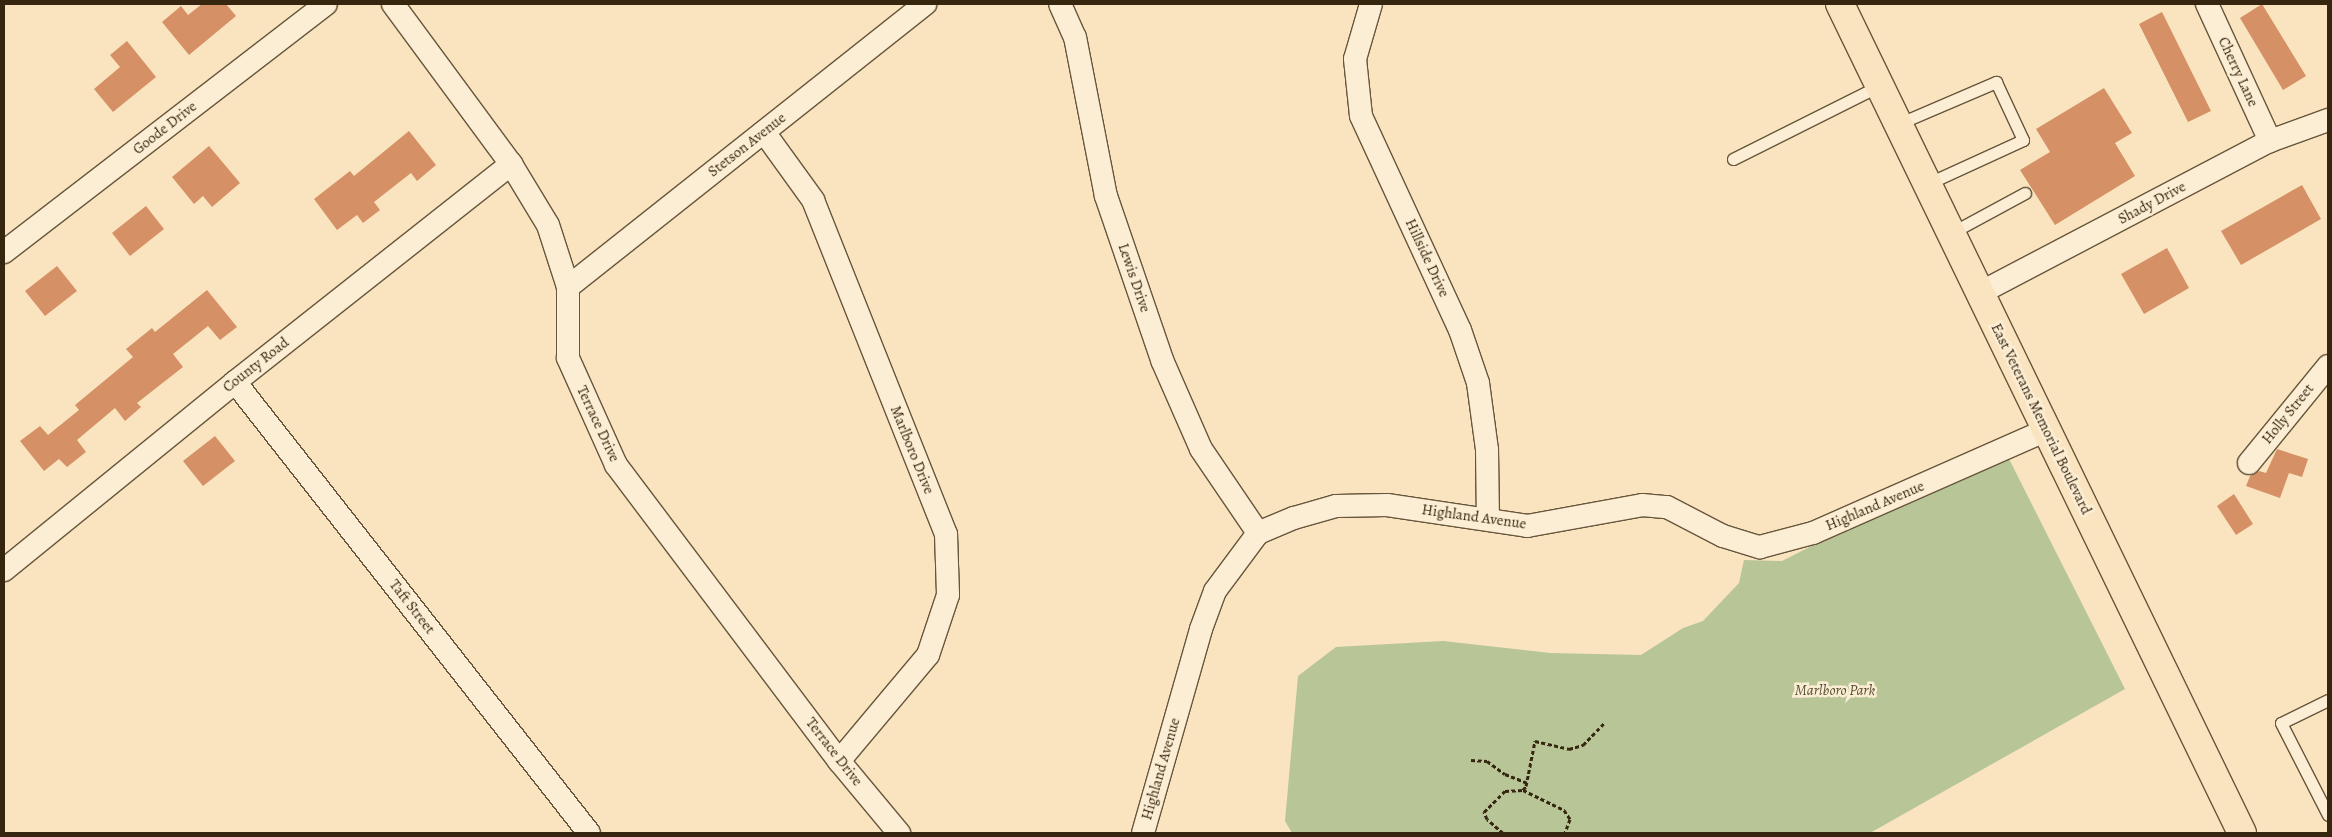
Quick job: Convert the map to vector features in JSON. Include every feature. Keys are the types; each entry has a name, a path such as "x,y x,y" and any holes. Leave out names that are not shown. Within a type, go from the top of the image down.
{"main road":[{"name":"East Veterans Memorial Boulevard","path":"1840,4 2242,833"}],"street":[{"name":"Goode Drive","path":"4,252 326,4"},
{"name":"Terrace Drive","path":"393,4 511,164 548,225 568,287 568,358 616,465 839,761 899,833"},
{"name":"Stetson Avenue","path":"568,287 925,4"},
{"name":"Lewis Drive","path":"1060,4 1075,37 1106,196 1162,360 1201,449 1258,533"},
{"name":"Hillside Drive","path":"1371,4 1355,59 1361,116 1460,330 1478,383 1486,450 1488,519"},
{"name":"Cherry Lane","path":"2207,4 2270,141"},
{"name":"Shady Drive","path":"1980,293 2270,141 2328,120"},
{"name":"Marlboro Drive","path":"764,132 813,200 946,534 948,595 928,655 839,761"},
{"name":"County Road","path":"4,570 235,382 511,164"},
{"name":"Holly Street","path":"2249,463 2328,366"},
{"name":"Taft Street","path":"235,382 589,833"},
{"name":"Highland Avenue","path":"1143,833 1201,629 1216,591 1258,533 1294,518 1336,506 1387,505 1527,526 1642,505 1667,506 1723,536 1760,547 1813,533 2046,430"}],"lane":[{"path":"1898,124 1996,82 2023,140 1927,184"},
{"path":"1733,159 1880,86"},
{"path":"1951,233 2025,193"},
{"path":"2328,700 2281,723 2328,814"}],"path":[{"path":"1523,790 1527,783 1535,741 1569,749 1583,745 1605,722"},
{"path":"1471,760 1487,761 1505,774 1527,783"},
{"path":"1503,833 1487,819 1484,812 1504,790 1523,790 1564,810 1570,820 1565,833"}],"green space":[{"name":"Marlboro Park","path":"2004,449 2125,689 1870,833 1292,833 1285,821 1298,676 1336,647 1443,641 1550,653 1641,655 1683,628 1703,621 1739,583 1744,560 1782,561"}],"building":[{"path":"202,4 226,4 236,16 189,55 162,22 181,6 188,15"},
{"path":"2262,4 2306,76 2283,90 2240,18"},
{"path":"2162,12 2211,111 2188,122 2139,24"},
{"path":"127,41 156,77 113,112 94,89 120,67 110,55"},
{"path":"2104,88 2132,133 2115,143 2135,176 2055,225 2020,170 2050,152 2036,129"},
{"path":"409,131 436,165 417,181 411,173 374,202 380,210 363,223 357,215 337,230 314,199 350,171 354,176"},
{"path":"209,146 240,183 212,207 203,196 194,204 172,177"},
{"path":"2302,185 2321,219 2241,265 2221,231"},
{"path":"146,206 164,229 130,256 112,233"},
{"path":"2167,248 2189,288 2144,314 2121,274"},
{"path":"57,266 77,291 45,316 25,291"},
{"path":"207,290 237,327 220,340 208,326 173,354 183,367 137,403 141,407 125,421 115,408 77,440 86,452 67,467 59,459 44,471 20,441 40,426 48,435 79,410 75,405 133,357 126,349 152,328 155,332"},
{"path":"215,436 235,461 203,486 183,461"},
{"path":"2277,449 2308,459 2302,477 2289,473 2280,498 2246,486 2250,476 2259,471 2266,473"},
{"path":"2234,494 2253,524 2236,535 2217,506"}]}
